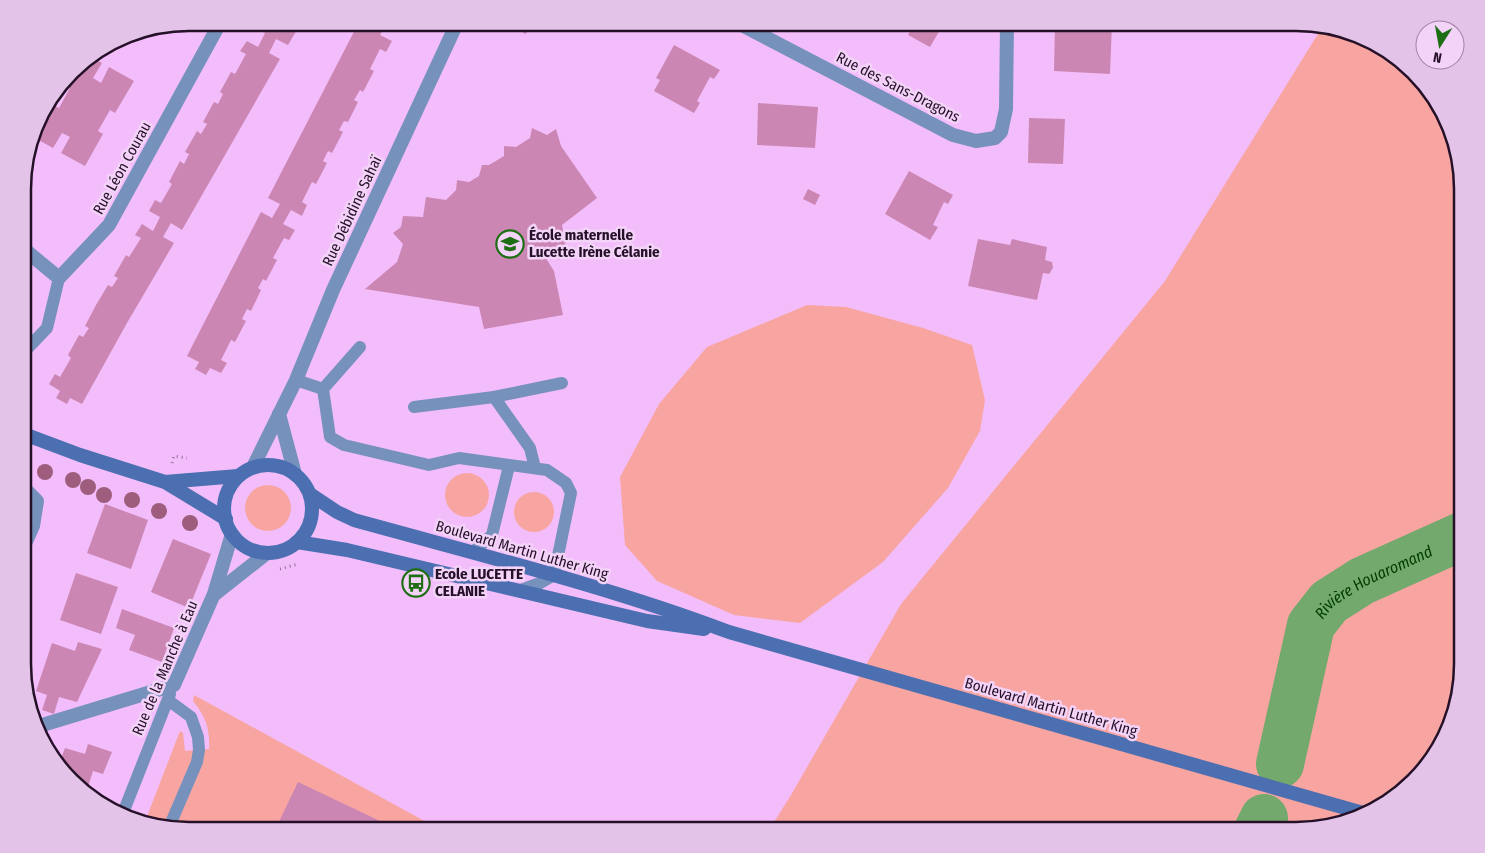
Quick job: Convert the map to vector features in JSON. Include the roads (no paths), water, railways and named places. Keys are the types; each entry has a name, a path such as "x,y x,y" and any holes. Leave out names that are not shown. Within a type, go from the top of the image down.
{"main road":[{"path":"31,437 80,455 166,482 226,519"},
{"path":"268,465 282,467 296,474 306,485 310,494 313,513 308,528 297,542 288,549 268,553 246,548 232,534 226,519 225,498 231,486 238,476 253,467 268,465"},
{"path":"166,482 238,476"},
{"name":"Boulevard Martin Luther King","path":"310,494 337,512 354,520 554,575 660,606 730,632 1353,810"},
{"name":"Boulevard Martin Luther King","path":"297,542 347,550 647,621 730,632"}],"street":[{"name":"Rue Léon Courau","path":"59,278 110,225 215,31"},
{"name":"Rue Débidine Sahaï","path":"253,467 296,380 333,290 452,31"},
{"name":"Rue des Sans-Dragons","path":"755,31 953,135 976,141 995,138 1004,123 1007,31"},
{"path":"31,255 59,278"},
{"path":"279,414 296,474"},
{"path":"31,495 37,501 31,530"},
{"name":"Rue de la Manche à Eau","path":"174,685 214,594 232,534"},
{"path":"214,594 268,553"},
{"path":"43,725 174,685"}],"lane":[{"path":"31,345 47,328 59,278"},
{"path":"360,347 323,389 330,437 344,445 429,465 459,458 547,470 566,483 571,493 554,575 540,584 521,590"},
{"path":"296,380 323,389"},
{"path":"414,408 494,397 562,383"},
{"path":"494,397 530,448 535,468"},
{"path":"472,553 492,534 509,466"},
{"name":"Rue de la Manche à Eau","path":"125,808 174,685"},
{"path":"168,700 191,717 198,737 199,750 197,762 172,820"}],"waterway":[{"name":"Rivière Houaromand","path":"1280,764 1311,625 1329,602 1362,581 1453,540"}],"place":[{"name":"École maternelle Lucette Irène Célanie","path":"510,244"},
{"name":"Ecole LUCETTE CELANIE","path":"416,583"}]}
